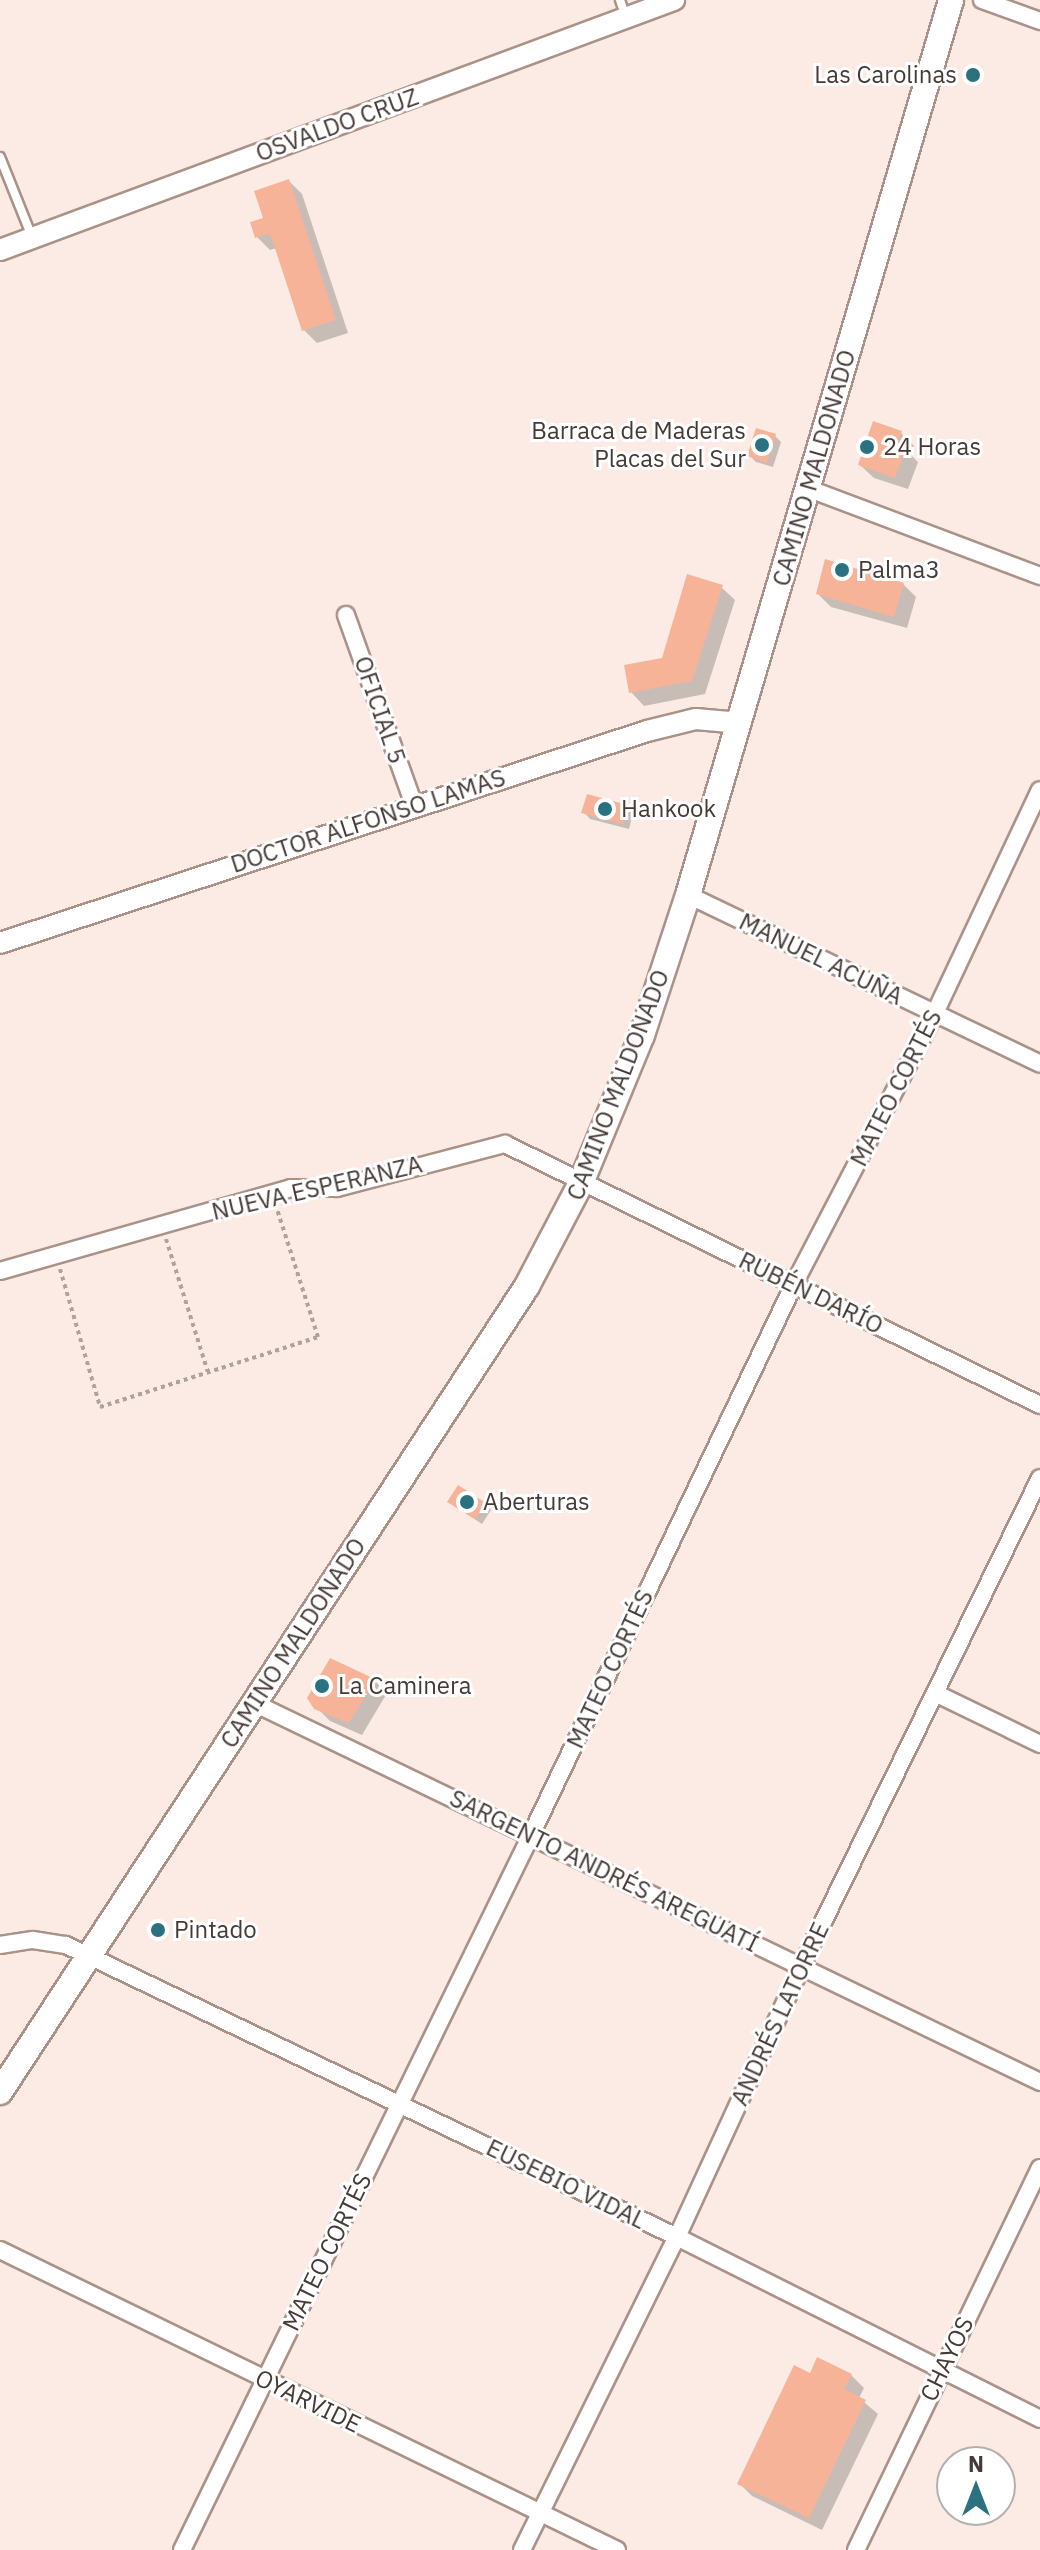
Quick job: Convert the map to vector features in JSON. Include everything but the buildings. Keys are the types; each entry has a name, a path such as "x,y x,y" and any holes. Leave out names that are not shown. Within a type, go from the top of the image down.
{"main road":[{"name":"CAMINO MALDONADO","path":"0,2092 527,1286 581,1183 642,1035 688,895 951,0"}],"street":[{"name":"OSVALDO CRUZ","path":"0,250 623,9 674,0"},
{"path":"982,0 1040,21"},
{"path":"807,488 1040,576"},
{"name":"OFICIAL 5","path":"346,615 414,805"},
{"name":"DOCTOR ALFONSO LAMAS","path":"0,943 647,731 696,719 740,723"},
{"name":"MATEO CORTÉS","path":"182,2550 531,1835 794,1284 935,1013 1040,790"},
{"name":"MANUEL ACUÑA","path":"688,895 1040,1064"},
{"name":"NUEVA ESPERANZA","path":"0,1271 291,1188 337,1188 496,1144 514,1146 581,1183"},
{"name":"RUBÉN DARÍO","path":"581,1183 1040,1405"},
{"name":"ANDRÉS LATORRE","path":"522,2550 677,2237 801,1967 1040,1478"},
{"path":"935,1693 1040,1744"},
{"name":"SARGENTO ANDRÉS AREGUATÍ","path":"254,1703 1040,2082"},
{"name":"EUSEBIO VIDAL","path":"0,1945 50,1941 89,1957 677,2237 1040,2419"},
{"name":"CHAYOS","path":"856,2550 1040,2168"},
{"name":"OYARVIDE","path":"0,2250 617,2550"}],"lane":[{"path":"0,157 33,238"}],"path":[{"path":"56,1255 100,1407 318,1337 272,1194"},
{"path":"162,1225 208,1372"}],"place":[{"name":"Las Carolinas","path":"973,75"},
{"name":"Barraca de Maderas Placas del Sur","path":"762,445"},
{"name":"24 Horas","path":"867,447"},
{"name":"Palma3","path":"842,570"},
{"name":"Hankook","path":"605,809"},
{"name":"Aberturas","path":"467,1502"},
{"name":"La Caminera","path":"322,1686"},
{"name":"Pintado","path":"158,1930"}]}
